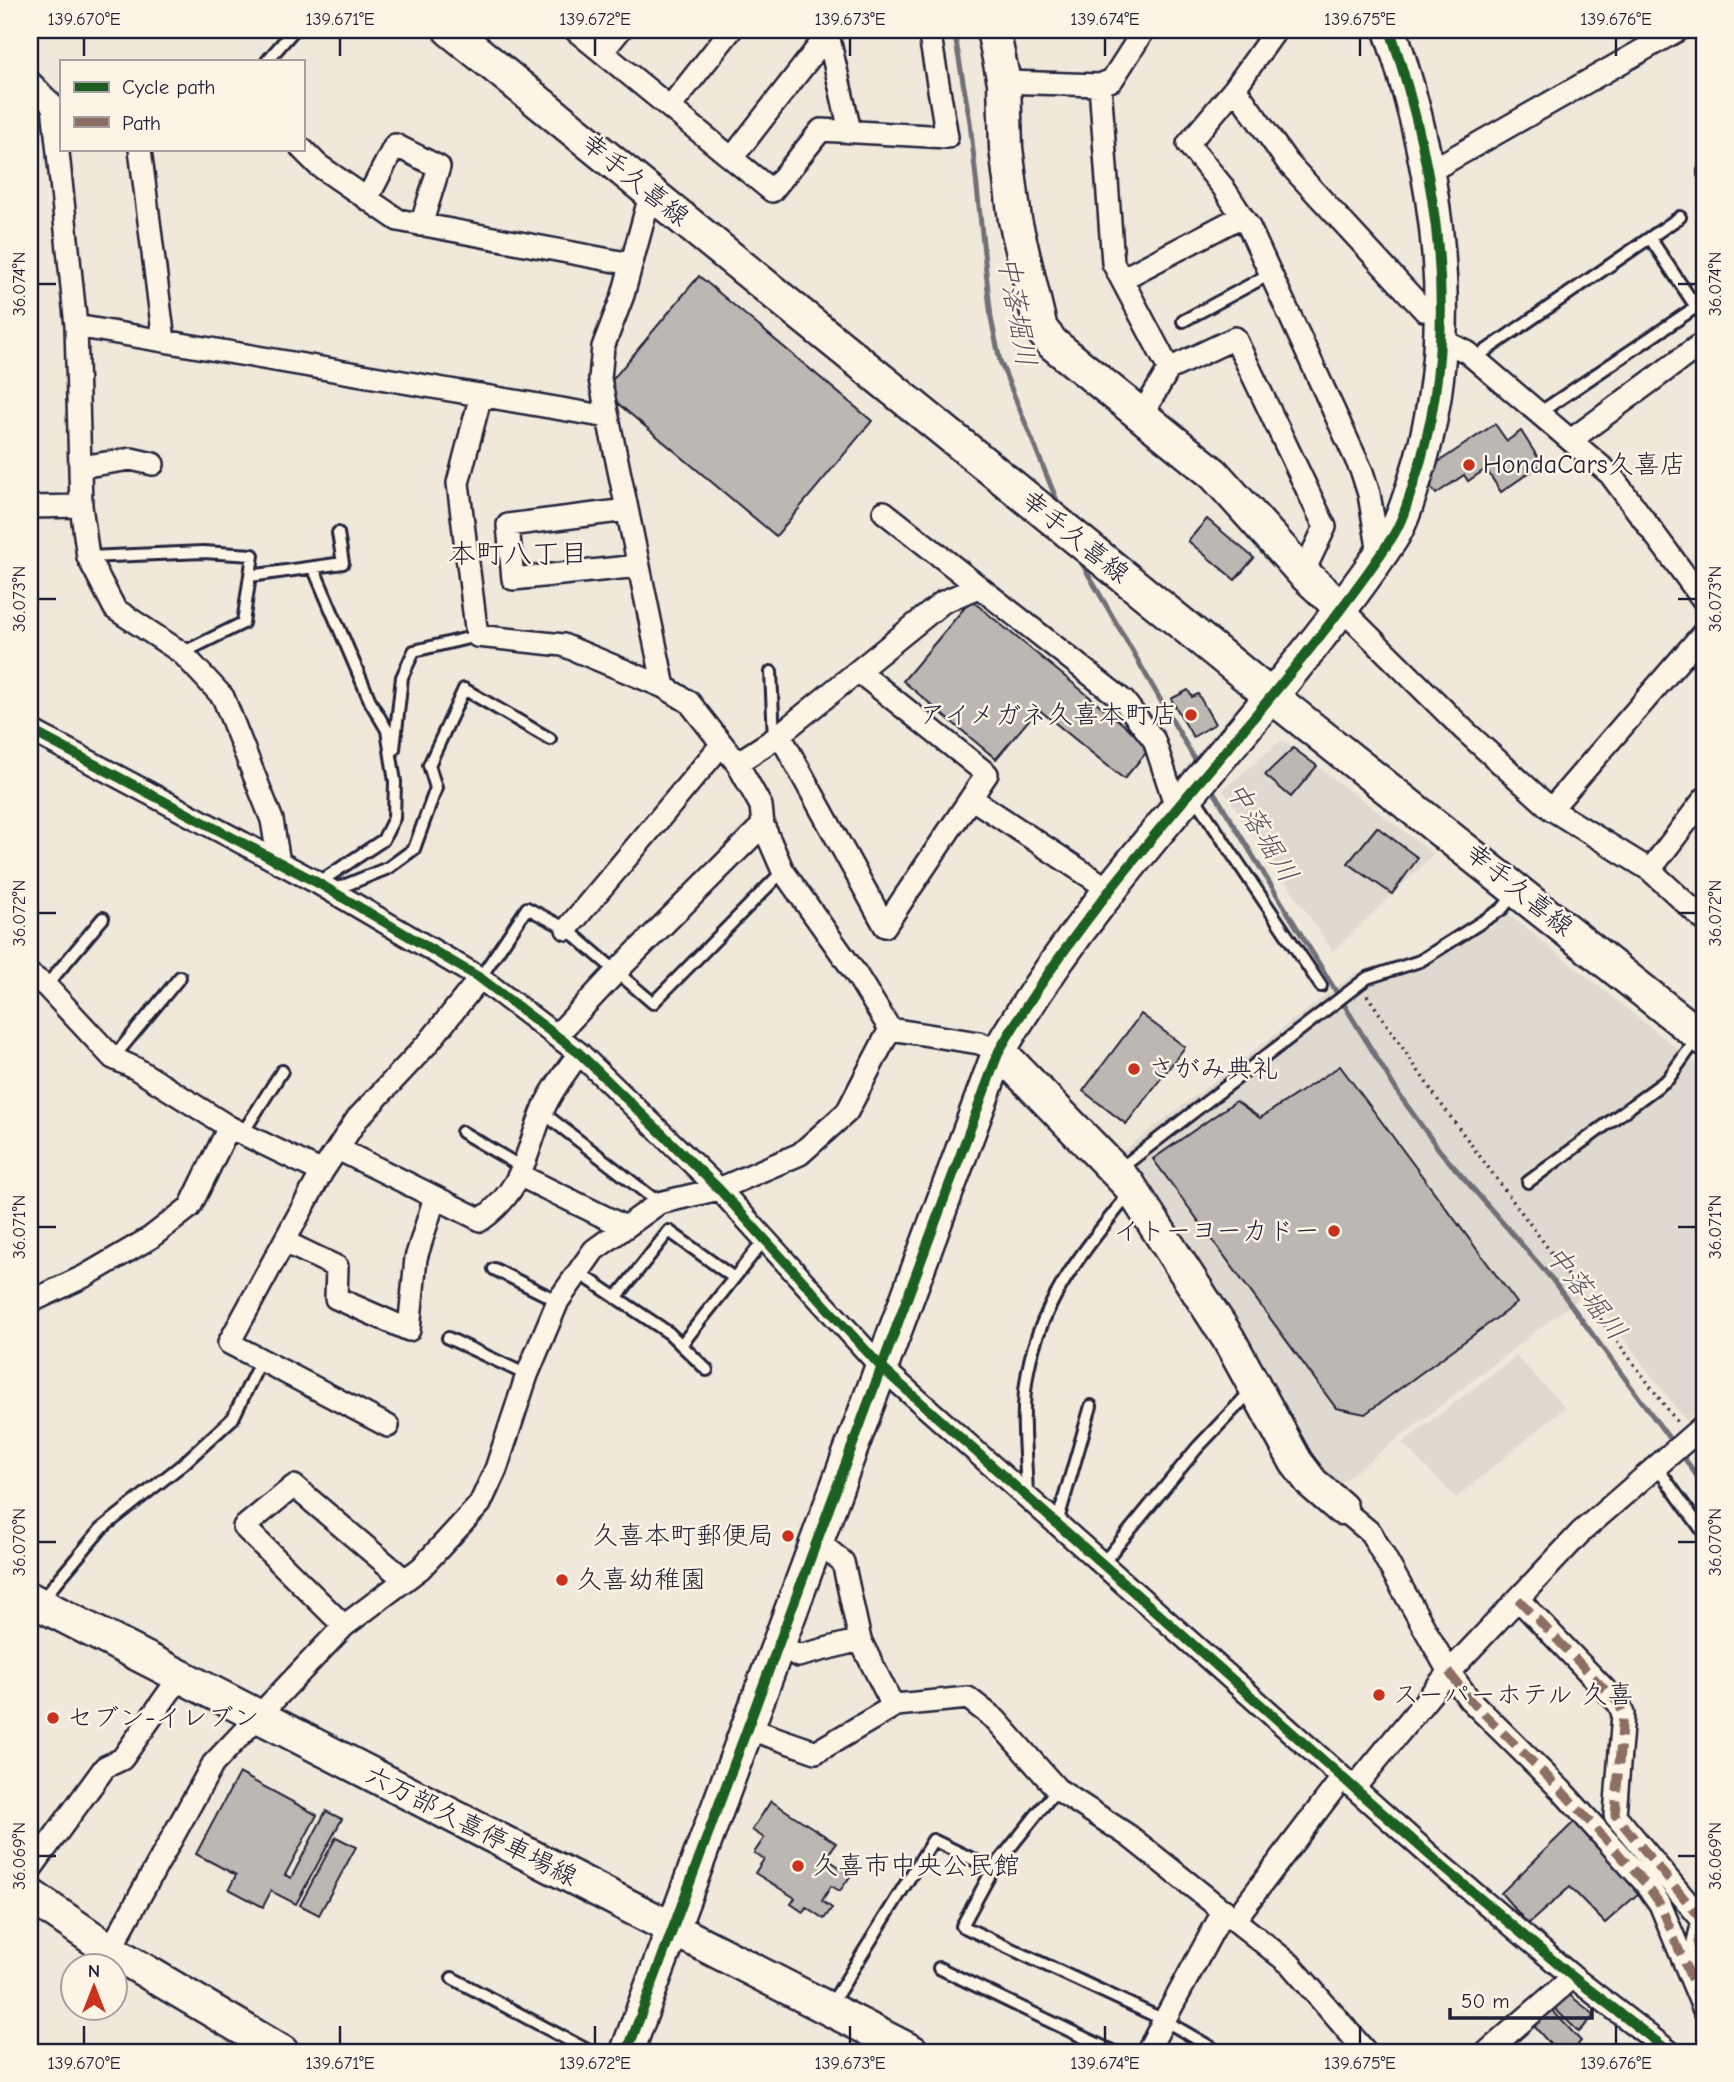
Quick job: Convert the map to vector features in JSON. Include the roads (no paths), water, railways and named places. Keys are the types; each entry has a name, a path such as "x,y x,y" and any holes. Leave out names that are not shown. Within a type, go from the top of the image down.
{"street":[{"name":"幸手久喜線","path":"450,30 1271,695 1702,1037"},
{"path":"575,30 772,191 821,130 947,137 929,30"},
{"path":"602,52 620,30"},
{"path":"670,107 731,30"},
{"path":"993,30 1004,82 1006,148 1015,220 1041,329 1053,344 1214,474 1303,573 1464,730 1551,809 1650,870 1704,920"},
{"path":"1004,82 1100,85 1112,80 1144,30"},
{"path":"1276,30 1235,88 1188,144 1242,216 1272,273 1362,472 1369,494 1379,553"},
{"path":"627,2052 999,1051 1053,962 1183,799 1343,610 1379,553 1392,538 1426,446 1434,401 1439,325 1438,254 1430,172 1391,30"},
{"path":"1430,172 1678,30"},
{"path":"732,158 828,32"},
{"path":"828,32 850,131"},
{"path":"30,82 53,106 59,143 76,326 81,506 88,556 115,609 182,653 223,697 272,820 279,863"},
{"path":"1100,85 1113,263 1168,369"},
{"path":"1235,88 1288,163 1424,310 1475,359 1610,474 1704,601"},
{"path":"367,199 395,145 439,167 421,225"},
{"path":"140,150 164,341"},
{"path":"303,150 318,164 398,220 631,264"},
{"path":"651,192 631,264 603,347 600,379 664,687"},
{"path":"1122,279 1242,216"},
{"path":"76,326 608,417"},
{"path":"1141,416 1168,369 1235,338 1325,527 1303,573"},
{"path":"1571,440 1704,342"},
{"path":"481,395 458,483 477,636 563,645 664,687 689,702 737,763 761,806 764,825 783,871 856,974 890,1029 979,1043 999,1051 1124,1181 1228,1338 1305,1474 1371,1533 1449,1672 1469,1699 1561,1790 1646,1884 1697,1957"},
{"path":"80,467 131,459 153,464"},
{"path":"30,507 81,506"},
{"path":"627,510 509,526 513,579 639,566"},
{"path":"884,512 1124,701 1154,740 1183,799"},
{"path":"737,763 777,737 943,602 978,587"},
{"path":"1551,809 1704,632"},
{"path":"777,737 886,926 987,774 858,671"},
{"path":"30,730 325,887 480,978 579,1053 719,1189 882,1368 1348,1783 1573,1977 1670,2052"},
{"path":"567,929 722,744"},
{"path":"971,798 1110,890"},
{"path":"1650,870 1704,799"},
{"path":"556,1036 615,972 764,825"},
{"path":"388,1426 229,1343 322,1172 357,1119 429,1042 480,978"},
{"path":"38,981 113,1058 135,1068 236,1130 322,1172"},
{"path":"110,1950 213,1765 256,1716 344,1626 405,1580 451,1538 480,1504 496,1469 527,1375 558,1301 594,1250 659,1203 719,1189 800,1154 847,1112 890,1029"},
{"path":"338,1149 481,1220 492,1212 522,1172 542,1112 579,1053"},
{"path":"30,1302 85,1276 150,1238 190,1207 236,1130"},
{"path":"522,1172 625,1227"},
{"path":"285,1242 337,1267 336,1298 409,1330 416,1258 435,1197"},
{"path":"1147,2052 1230,1914 1581,1531 1661,1462 1684,1435 1704,1425"},
{"path":"344,1626 244,1527 293,1486 405,1580"},
{"path":"816,1540 843,1562 860,1640 888,1698 897,1705"},
{"path":"1518,1599 1619,1704 1623,1714 1615,1815 1704,1920 1697,1957 1704,2010"},
{"name":"六万部久喜停車場線","path":"34,1602 913,2052"},
{"path":"778,1643 798,1656 860,1640"},
{"path":"30,1870 105,1767 122,1759 179,1678"},
{"path":"747,1728 816,1752 897,1705 968,1698 996,1720 1057,1789 1129,1836 1290,1964 1361,2051"},
{"path":"30,1895 110,1950 209,2012 282,2052"},
{"path":"1487,2052 1573,1977"}],"lane":[{"path":"268,60 294,30"},
{"path":"1475,359 1680,217"},
{"path":"1539,413 1696,307 1650,238"},
{"path":"1183,321 1272,273"},
{"path":"250,576 343,563 338,533"},
{"path":"88,556 203,552 254,555 243,623 182,653"},
{"path":"313,567 371,703 387,730 392,766 394,818 383,840 325,887"},
{"path":"392,766 402,677 414,651 477,636"},
{"path":"771,672 777,737"},
{"path":"325,887 388,868 414,849 436,788 429,765 464,689 550,739"},
{"path":"1183,799 1321,986"},
{"path":"480,978 527,908 567,929 653,1003 783,871"},
{"path":"1027,1496 1025,1384 1037,1328 1069,1269 1124,1181 1367,978 1420,961 1502,909 1518,890"},
{"path":"38,981 103,918"},
{"path":"113,1058 180,977"},
{"path":"1528,1182 1668,1079 1702,1037"},
{"path":"236,1130 282,1071"},
{"path":"542,1112 659,1203"},
{"path":"462,1132 522,1172"},
{"path":"617,1298 669,1231 734,1278"},
{"path":"681,1345 765,1239"},
{"path":"494,1269 558,1301"},
{"path":"578,1272 681,1345 707,1370"},
{"path":"448,1338 527,1375"},
{"path":"34,1602 101,1529 183,1464 233,1418 261,1360"},
{"path":"1103,1563 1197,1448 1242,1397 1255,1387"},
{"path":"1057,1523 1091,1406"},
{"path":"1661,1462 1704,1533"},
{"path":"1057,1789 993,1869 962,1926 1164,2020 1219,2052"},
{"path":"829,2008 933,1840 993,1869"},
{"path":"939,1968 1114,2052"},
{"path":"452,1978 591,2052"}],"waterway":[{"name":"中落堀川","path":"954,30 970,122 991,318 1000,361 1060,508"},
{"name":"中落堀川","path":"1080,560 1199,767"},
{"name":"中落堀川","path":"1209,784 1400,1096 1440,1151 1551,1278 1674,1445"},
{"name":"中落堀川","path":"1680,1452 1704,1486"}],"place":[{"name":"HondaCars久喜店","path":"1469,465"},
{"name":"アイメガネ久喜本町店","path":"1191,715"},
{"name":"さがみ典礼","path":"1134,1069"},
{"name":"イトーヨーカドー","path":"1334,1231"},
{"name":"久喜本町郵便局","path":"788,1536"},
{"name":"久喜幼稚園","path":"562,1580"},
{"name":"スーパーホテル 久喜","path":"1379,1695"},
{"name":"セブン-イレブン","path":"53,1718"},
{"name":"久喜市中央公民館","path":"798,1866"}],"district":[{"name":"本町八丁目","path":"518,554"}]}
